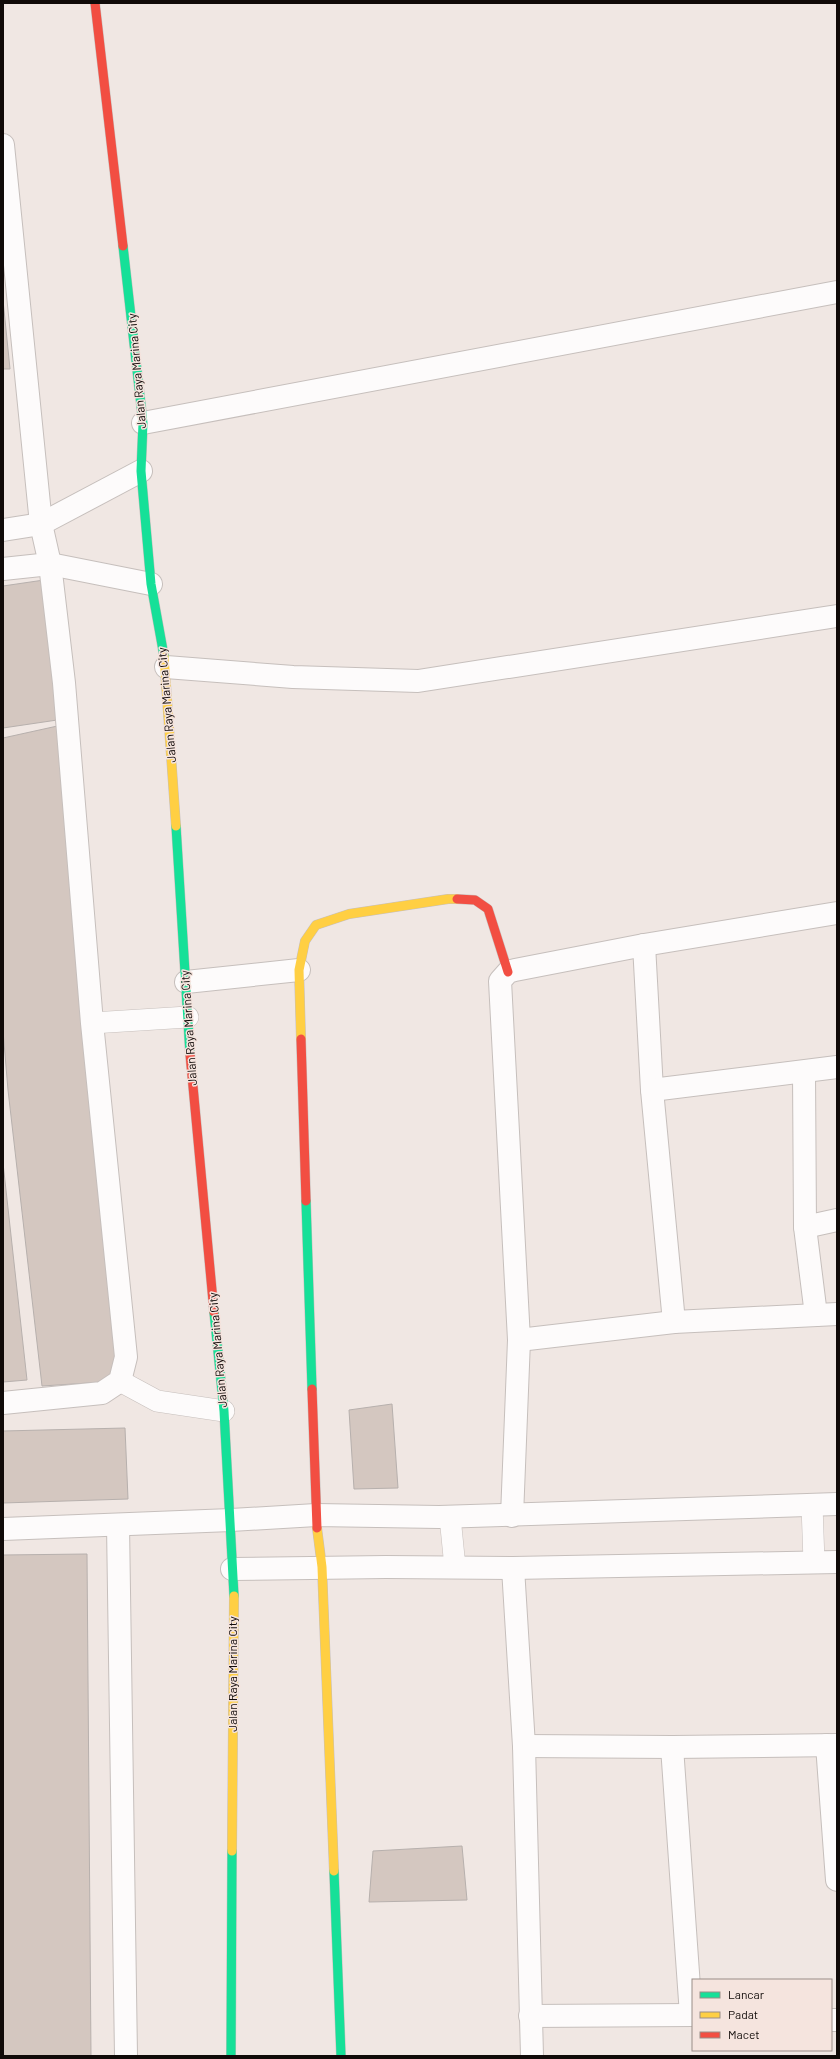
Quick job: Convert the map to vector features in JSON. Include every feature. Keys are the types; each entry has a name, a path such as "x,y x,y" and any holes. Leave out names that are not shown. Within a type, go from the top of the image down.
{"main road":[{"name":"Jalan Raya Marina City","path":"95,3 144,423 141,471 151,584 166,667 188,1017 224,1411 231,1520 232,1569 231,2056"},
{"path":"341,2056 322,1567 316,1515 299,970 305,941 316,925 349,914 448,899 475,900 488,909 508,972"}],"street":[{"path":"3,145 41,524 50,564 64,683 92,1023 126,1357 120,1381 102,1393 3,1403"},
{"path":"144,423 837,292"},
{"path":"3,530 41,524 141,471"},
{"path":"3,570 50,564 151,584"},
{"path":"166,667 293,677 418,681 837,616"},
{"path":"512,1516 519,1340 500,981 508,972 644,945 837,913"},
{"path":"644,945 652,1090 674,1322"},
{"path":"186,982 299,970"},
{"path":"652,1090 804,1073 837,1067"},
{"path":"519,1340 674,1322 827,1314 805,1227 804,1073"},
{"path":"805,1227 837,1220"},
{"path":"3,1529 316,1515 450,1517 512,1516 837,1504"},
{"path":"118,1525 126,2056"},
{"path":"232,1569 322,1567 513,1568 837,1562"},
{"path":"513,1568 524,1746 532,2056"},
{"path":"524,1746 672,1747 832,1745 837,1880"},
{"path":"530,2016 692,2015 672,1747"}],"lane":[{"path":"92,1023 188,1017"},
{"path":"120,1381 157,1401 224,1411"},
{"path":"812,1505 814,1562"},
{"path":"450,1517 455,1567"}],"building":[{"path":"3,300 10,369 3,369"},
{"path":"44,580 64,719 3,728 3,586"},
{"path":"62,725 120,1381 42,1386 8,1090 3,1031 3,738"},
{"path":"3,1163 27,1380 3,1382"},
{"path":"392,1404 398,1488 354,1489 349,1410"},
{"path":"125,1428 128,1499 3,1503 3,1431"},
{"path":"87,1554 91,2056 3,2056 3,1555"},
{"path":"462,1846 467,1900 369,1902 373,1851"}],"traffic: fast":[{"path":"123,246 143,423 141,471 151,584 164,656"},
{"path":"176,826 190,1054"},
{"path":"306,1201 312,1389"},
{"path":"214,1312 224,1411 234,1596"},
{"path":"231,2056 232,1851"},
{"path":"334,1871 341,2056"}],"traffic: slow":[{"path":"164,656 176,826"},
{"path":"301,1039 299,970 305,941 316,925 349,914 448,899 457,899"},
{"path":"317,1528 322,1567 334,1871"},
{"path":"232,1851 234,1596"}],"traffic: jam":[{"path":"95,3 123,246"},
{"path":"457,899 475,900 488,909 508,972"},
{"path":"301,1039 306,1201"},
{"path":"190,1054 214,1312"},
{"path":"312,1389 317,1528"}]}
